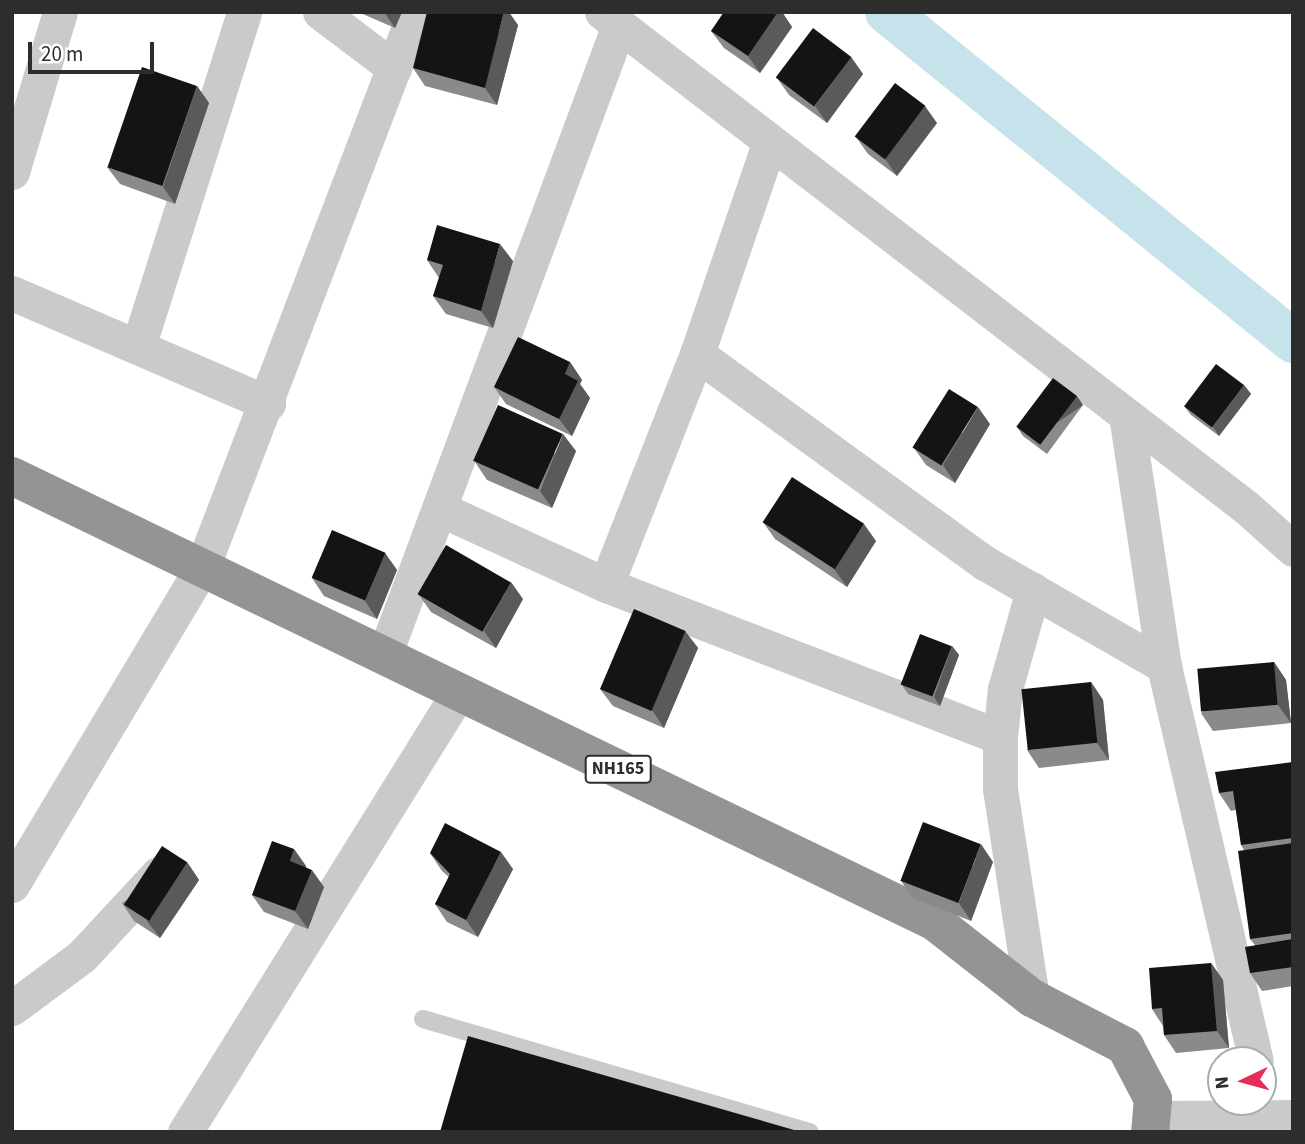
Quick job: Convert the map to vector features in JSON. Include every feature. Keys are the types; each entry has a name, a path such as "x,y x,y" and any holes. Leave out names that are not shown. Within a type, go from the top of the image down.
{"highway":[{"name":"NH165","path":"12,477 935,922 1032,998 1125,1045 1153,1099 1151,1125"}],"street":[{"path":"12,172 60,12"},
{"path":"138,347 244,12"},
{"path":"320,12 394,68"},
{"path":"12,885 202,568 268,403 415,12"},
{"path":"384,656 440,509 611,19 1126,415 1293,549"},
{"path":"606,584 697,354 770,141"},
{"path":"12,293 268,403"},
{"path":"697,354 985,563 1164,666"},
{"path":"1126,415 1164,666 1253,1046"},
{"path":"440,509 606,584 1000,737"},
{"path":"1032,998 1000,789 1000,737 1004,689 1033,590"},
{"path":"185,1132 459,692"},
{"path":"12,1008 82,957 164,868"},
{"path":"1151,1125 1243,1116"}],"lane":[{"path":"423,1019 810,1132"}],"building":[{"path":"427,12 504,12 485,88 413,68"},
{"path":"724,12 778,12 748,56 711,31"},
{"path":"813,28 851,57 814,106 776,78"},
{"path":"142,67 197,86 162,186 107,167"},
{"path":"895,83 925,106 885,159 855,137"},
{"path":"437,225 500,244 481,311 433,296 443,265 427,260"},
{"path":"518,337 570,362 565,374 578,381 559,419 494,387"},
{"path":"1216,364 1244,385 1212,427 1184,406"},
{"path":"1053,378 1077,396 1040,445 1016,427"},
{"path":"949,389 978,407 941,466 912,448"},
{"path":"498,405 563,434 538,490 473,461"},
{"path":"792,477 864,524 835,569 763,522"},
{"path":"332,530 385,553 365,601 312,578"},
{"path":"446,545 511,582 482,632 418,594"},
{"path":"634,609 686,631 652,711 600,689"},
{"path":"920,634 952,646 932,697 901,684"},
{"path":"1274,662 1278,705 1201,712 1197,669"},
{"path":"1091,682 1097,743 1028,750 1021,689"},
{"path":"1293,762 1293,838 1241,845 1233,791 1219,793 1215,772"},
{"path":"923,822 981,844 958,903 900,881"},
{"path":"445,823 501,852 466,920 435,904 450,874 430,853"},
{"path":"272,841 294,849 290,861 312,870 295,911 252,895"},
{"path":"1293,843 1293,933 1250,939 1238,851"},
{"path":"162,846 187,862 149,921 124,905"},
{"path":"1293,939 1293,967 1250,973 1245,947"},
{"path":"1211,963 1217,1031 1164,1035 1162,1008 1152,1009 1149,968"},
{"path":"468,1036 801,1132 440,1132"}],"waterway":[{"path":"887,12 1293,341"}]}
